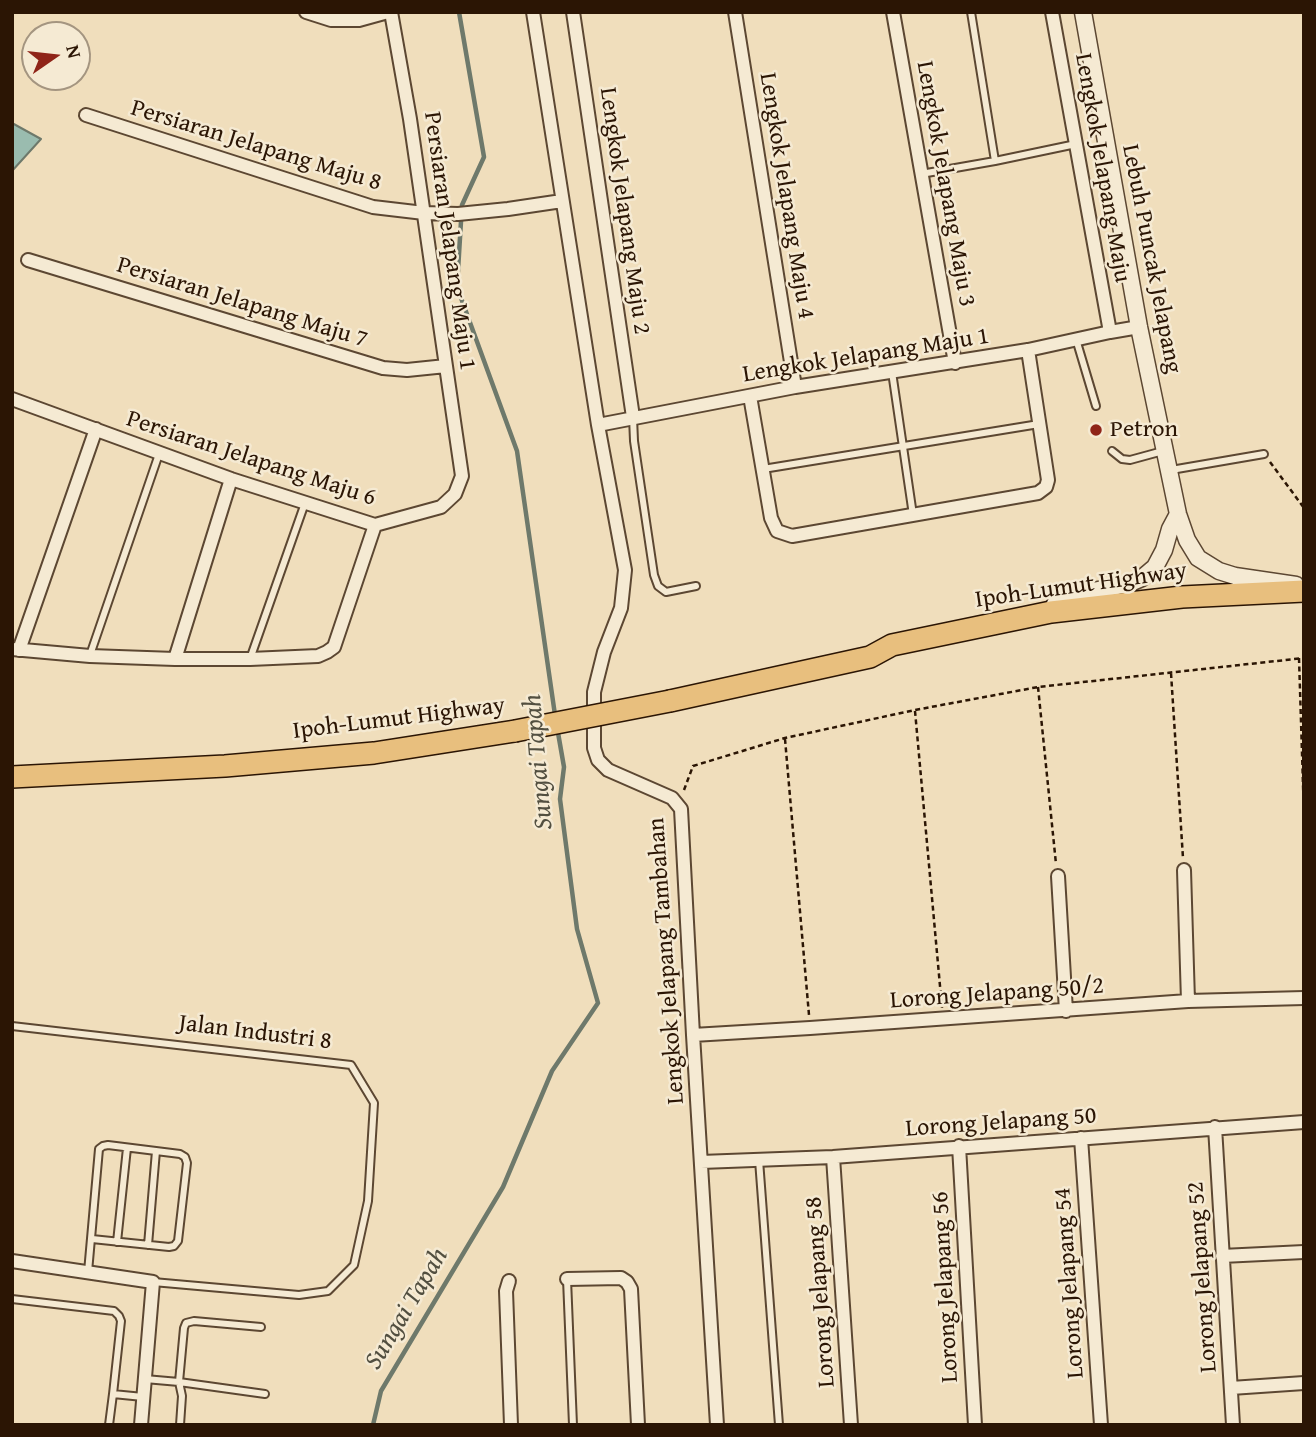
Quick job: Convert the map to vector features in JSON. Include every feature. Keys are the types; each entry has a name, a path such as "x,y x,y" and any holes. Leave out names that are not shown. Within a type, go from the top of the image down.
{"highway":[{"name":"Ipoh-Lumut Highway","path":"870,657 892,645 1051,612 1182,597 1304,591"},
{"name":"Ipoh-Lumut Highway","path":"12,777 225,766 374,754 516,731 670,701 870,657 886,658 1038,627 1113,617 1304,603"}],"street":[{"path":"306,12 331,20 359,20 389,12"},
{"name":"Persiaran Jelapang Maju 1","path":"389,12 410,119 461,476"},
{"name":"Lengkok Jelapang Tambahan","path":"533,12 598,425 625,570 621,608 604,652 594,692 594,748 598,760 608,771 672,798 681,809 692,1035 717,1425"},
{"name":"Lengkok Jelapang Maju 2","path":"573,12 633,417"},
{"name":"Lengkok Jelapang Maju 4","path":"735,12 795,387"},
{"name":"Lengkok Jelapang Maju 3","path":"893,12 954,363"},
{"name":"Lengkok Jelapang Maju","path":"1052,12 1110,332"},
{"name":"Lebuh Puncak Jelapang","path":"1083,12 1139,327 1178,514 1187,540 1198,558 1219,571 1235,576 1304,586"},
{"name":"Persiaran Jelapang Maju 8","path":"86,115 373,207 424,214 458,214 562,201"},
{"name":"Persiaran Jelapang Maju 7","path":"28,260 383,368 407,370 446,366"},
{"name":"Lengkok Jelapang Maju 1","path":"598,425 795,387 1028,350 1139,327"},
{"path":"750,396 771,518 777,531 792,537 1038,493 1046,487 1048,480 1028,350"},
{"name":"Persiaran Jelapang Maju 6","path":"13,402 96,429 230,479 375,525 441,507 455,494 461,476"},
{"path":"96,429 15,649 89,656 175,659 318,656 334,647 375,525"},
{"path":"175,659 230,479"},
{"path":"1051,612 1058,598 1128,584 1142,578 1155,567 1178,514"},
{"path":"1184,870 1188,1001"},
{"path":"1058,876 1066,1011"},
{"name":"Lorong Jelapang 50/2","path":"692,1035 1188,1001 1304,998"},
{"name":"Lorong Jelapang 50","path":"701,1162 833,1157 1304,1122"},
{"name":"Lorong Jelapang 52","path":"1215,1127 1233,1425"},
{"name":"Lorong Jelapang 54","path":"1081,1138 1101,1425"},
{"name":"Lorong Jelapang 56","path":"959,1146 975,1425"},
{"name":"Lorong Jelapang 58","path":"833,1157 851,1425"},
{"path":"1222,1256 1304,1252"},
{"name":"Jalan Industri 8","path":"12,1261 153,1282"},
{"path":"567,1279 621,1278 631,1289 638,1425"},
{"path":"509,1281 506,1291 511,1425"},
{"path":"141,1425 153,1282"},
{"path":"1231,1388 1304,1383"}],"lane":[{"path":"971,12 995,161"},
{"path":"921,174 1076,144"},
{"path":"1076,339 1096,406"},
{"path":"892,372 913,515"},
{"path":"633,417 634,441 654,575 658,586 666,592 696,586"},
{"path":"763,469 1039,424"},
{"path":"1112,451 1122,459 1130,460 1165,451"},
{"path":"89,656 160,452"},
{"path":"1169,470 1264,454"},
{"path":"250,659 305,503"},
{"name":"Jalan Industri 8","path":"12,1026 351,1065 374,1103 368,1201 354,1265 328,1291 299,1295 153,1282"},
{"path":"88,1272 99,1149 103,1146 127,1148 180,1154 185,1157 187,1163 178,1241 169,1247 92,1239"},
{"path":"117,1242 127,1148"},
{"path":"148,1245 156,1151"},
{"path":"759,1160 779,1425"},
{"path":"567,1279 573,1425"},
{"path":"12,1300 114,1311 119,1315 121,1321 109,1425"},
{"path":"180,1425 182,1396 179,1382 186,1323 194,1321 261,1328"},
{"path":"145,1379 265,1394"},
{"path":"113,1394 143,1397"}],"path":[{"path":"1264,454 1304,508"},
{"path":"678,804 693,766 785,738 1038,687 1301,658 1304,816"},
{"path":"1171,673 1184,870"},
{"path":"1038,687 1058,876"},
{"path":"915,710 943,1018"},
{"path":"785,738 810,1028"}],"shaded area":[{"path":"12,123 41,139 12,171"}],"waterway":[{"name":"Sungai Tapah","path":"459,12 484,157 462,205 457,287 517,451 555,715"},
{"name":"Sungai Tapah","path":"373,1425 381,1391 503,1187 552,1071 598,1003 577,929 560,799 564,767 557,727"}],"place":[{"name":"Petron","path":"1096,430"}]}
